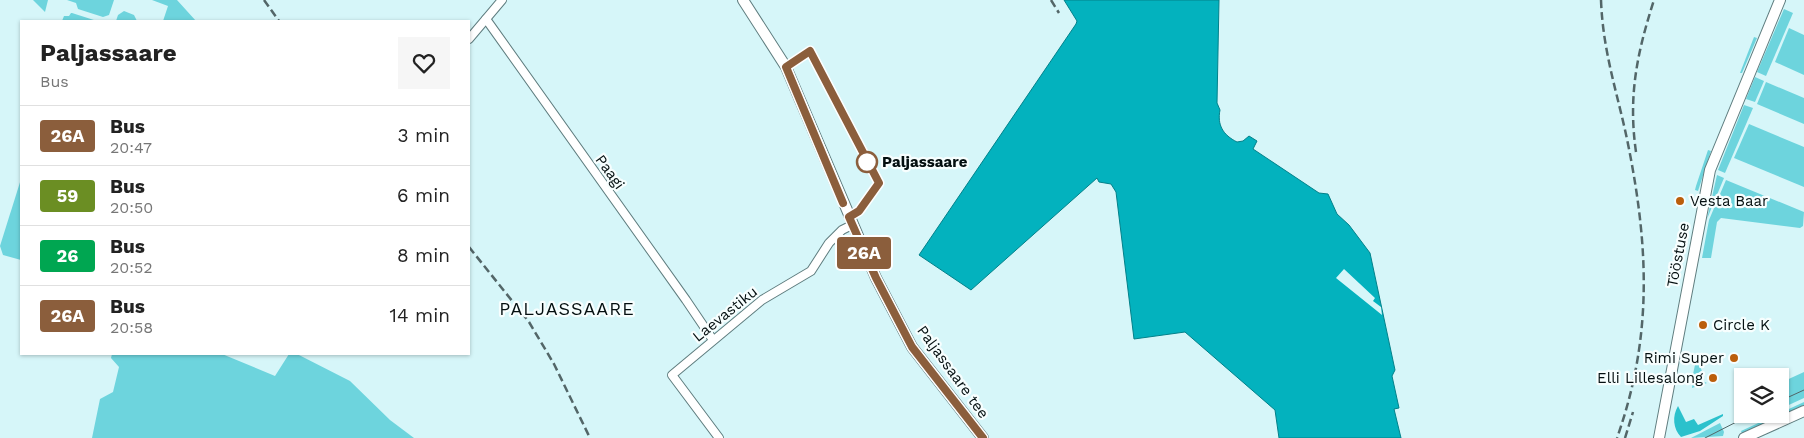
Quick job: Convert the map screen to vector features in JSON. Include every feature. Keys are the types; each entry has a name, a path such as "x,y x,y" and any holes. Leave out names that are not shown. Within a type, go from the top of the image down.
{"street":[{"path":"470,38 502,0"},
{"name":"Paljassaare tee","path":"742,0 786,67 852,226 876,278 912,347 983,438"},
{"name":"Tööstuse","path":"1659,438 1710,170 1780,0"},
{"name":"Paagi","path":"486,19 713,340"},
{"name":"Laevastiku","path":"719,438 672,375 762,300 811,271 829,243 842,230 852,226"},
{"path":"1744,438 1804,411"}],"shaded area":[{"path":"33,0 48,0 45,12"},
{"path":"67,0 114,0 109,15 103,17 78,9 76,3"},
{"path":"152,0 177,0 195,20 163,20 168,6"},
{"path":"1064,0 1219,0 1217,103 1220,110 1220,125 1228,136 1237,142 1243,141 1249,136 1257,141 1253,149 1319,193 1328,194 1337,214 1349,225 1370,253 1395,370 1392,376 1399,408 1394,409 1401,438 1279,438 1275,410 1185,332 1134,339 1116,192 1111,184 1099,182 1097,178 971,290 919,255 1076,24 1077,21"},
{"path":"1784,9 1793,13 1766,76 1757,72"},
{"path":"124,11 134,15 136,20 116,20 118,15"},
{"path":"71,13 94,20 62,20 64,16 69,16"},
{"path":"1789,28 1804,35 1804,75 1775,62"},
{"path":"1754,37 1757,38 1742,73 1740,73"},
{"path":"1755,77 1764,81 1755,102 1746,99"},
{"path":"1766,82 1804,98 1804,124 1757,104"},
{"path":"1744,105 1753,108 1725,173 1718,170"},
{"path":"1749,124 1804,147 1804,187 1734,158"},
{"path":"1708,150 1711,151 1698,191 1695,190"},
{"path":"1717,175 1724,178 1707,219"},
{"path":"1726,180 1804,212 1803,226 1800,228 1721,218 1717,222 1711,258 1702,258 1709,220"},
{"path":"20,182 20,260 3,255 0,246"},
{"path":"112,355 224,355 275,376 288,355 299,355 350,381 390,420 414,438 92,438 100,399 113,392 119,367 111,358"},
{"path":"1697,356 1703,375 1699,377 1693,374"},
{"path":"1804,372 1804,398 1789,405 1789,379"},
{"path":"1693,377 1707,383 1692,388"},
{"path":"1804,402 1804,405 1789,412 1789,409"},
{"path":"1678,406 1686,422 1694,419 1698,425 1723,414 1723,416 1700,431 1681,437 1676,430 1674,422"},
{"path":"1720,423 1724,432 1723,436 1691,438"},
{"path":"1758,423 1764,423 1742,433 1741,431"}],"pier":[{"path":"1344,269 1375,298 1373,301 1381,307 1382,315 1336,278"}],"tram line":[{"path":"1789,397 1804,390"},
{"path":"1705,438 1734,423"}],"railway":[{"path":"264,0 278,20"},
{"path":"1051,0 1059,13"},
{"path":"1601,0 1608,58 1636,187 1643,259 1644,295 1636,365 1617,438"},
{"path":"1636,152 1633,112 1636,75 1643,38 1654,0"},
{"path":"470,248 529,322 554,364 590,438"},
{"path":"1625,438 1633,412"}],"bus line":[{"name":"26A","path":"843,203 786,67 810,51 879,183 859,211 849,217 876,278 912,347 983,438"}],"place":[{"name":"Paljassaare","path":"867,162"},
{"name":"Vesta Baar","path":"1680,201"},
{"name":"Circle K","path":"1703,325"},
{"name":"Rimi Super","path":"1734,358"},
{"name":"Elli Lillesalong","path":"1713,378"}],"district":[{"name":"PALJASSAARE","path":"567,308"}]}
